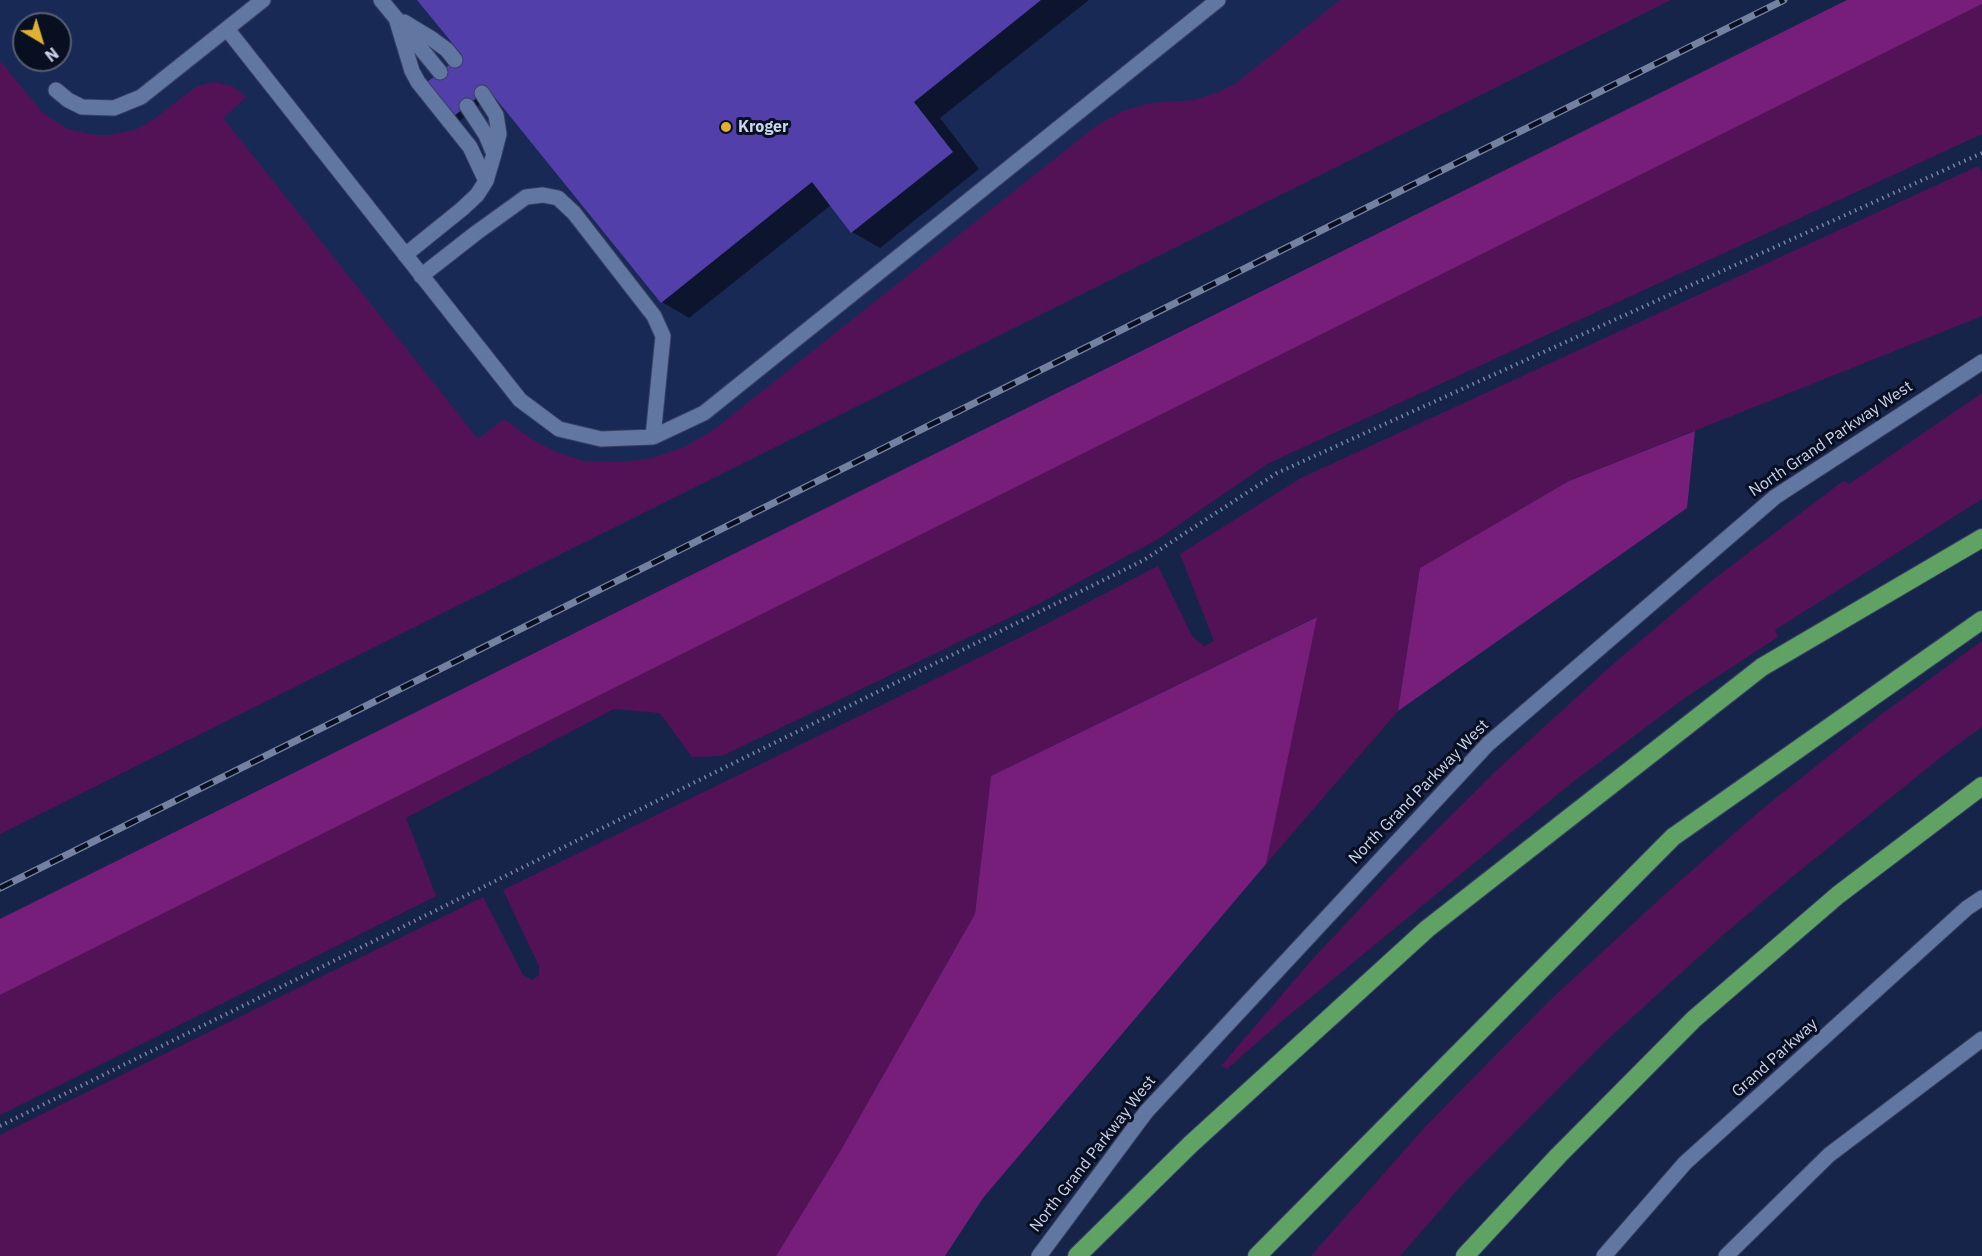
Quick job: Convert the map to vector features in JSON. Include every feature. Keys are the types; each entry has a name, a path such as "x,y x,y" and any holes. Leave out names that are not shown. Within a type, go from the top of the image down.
{"highway":[{"path":"1077,1256 1191,1144 1428,929 1762,667 1982,538"},
{"path":"1257,1256 1672,837 1982,620"},
{"path":"1465,1256 1558,1156 1694,1019 1838,895 1982,786"}],"main road":[{"path":"56,90 68,100 82,107 114,108 141,97 263,0"},
{"path":"381,0 440,72"},
{"path":"227,30 520,400 559,429 601,439 653,437 704,413 1218,0"},
{"path":"396,18 432,39 447,50 455,60"},
{"path":"396,18 412,71 418,82 470,147 486,181"},
{"path":"405,255 462,209 477,195 486,181 499,134 496,115 482,93"},
{"path":"468,106 486,135 494,154"},
{"path":"421,276 526,197 543,195 558,198 574,213 654,315 663,336 653,437"},
{"name":"North Grand Parkway West","path":"1039,1256 1146,1112 1488,744 1775,497 1982,362"},
{"name":"Grand Parkway","path":"1604,1256 1685,1163 1967,908 1982,898"},
{"path":"1726,1256 1829,1155 1982,1039"}],"path":[{"path":"0,1126 1144,561 1277,473 1982,153"}],"shaded area":[{"path":"0,0 1671,0 191,739 0,495"},
{"path":"1340,0 1671,0 0,834 0,61 43,113 68,129 95,135 111,135 137,129 197,86 215,82 232,86 246,97 223,118 478,439 504,419 533,440 556,452 584,461 620,462 652,458 684,447 712,431 1096,126 1123,111 1150,103 1195,100 1235,84"},
{"path":"1847,0 1982,0 1982,4 0,995 0,919"},
{"path":"1982,4 1982,134 1267,464 1158,539 1042,602 722,756 692,757 660,713 614,709 406,818 436,896 0,1115 0,995"},
{"path":"1978,166 1982,172 1982,316 1569,481 1420,568 1398,711 1266,864 1316,617 991,776 975,914 838,1155 776,1256 0,1256 0,1135 483,897 523,975 532,980 539,975 539,966 503,890 1019,638 1158,566 1192,636 1204,646 1214,641 1180,554 1301,478"},
{"path":"1982,393 1982,499 1775,630 1778,637 1686,697 1569,785 1227,1069 1221,1066 1309,963 1397,869 1498,769 1612,665 1710,582 1843,481 1849,484"},
{"path":"1695,431 1687,508 1398,711 1420,568 1569,481"},
{"path":"1317,617 1266,864 983,1198 945,1256 776,1256 838,1155 975,914 991,776"},
{"path":"1982,641 1982,727 1792,877 1723,935 1606,1041 1461,1186 1400,1256 1311,1256 1424,1128 1549,1001 1673,887 1761,810 1879,716"}],"building":[{"name":"Kroger","path":"417,0 1041,0 914,102 953,152 851,233 812,182 661,303 488,89 449,120 422,86 462,55"}],"railway":[{"path":"0,888 1784,0"}],"place":[{"name":"Kroger","path":"726,127"}]}
